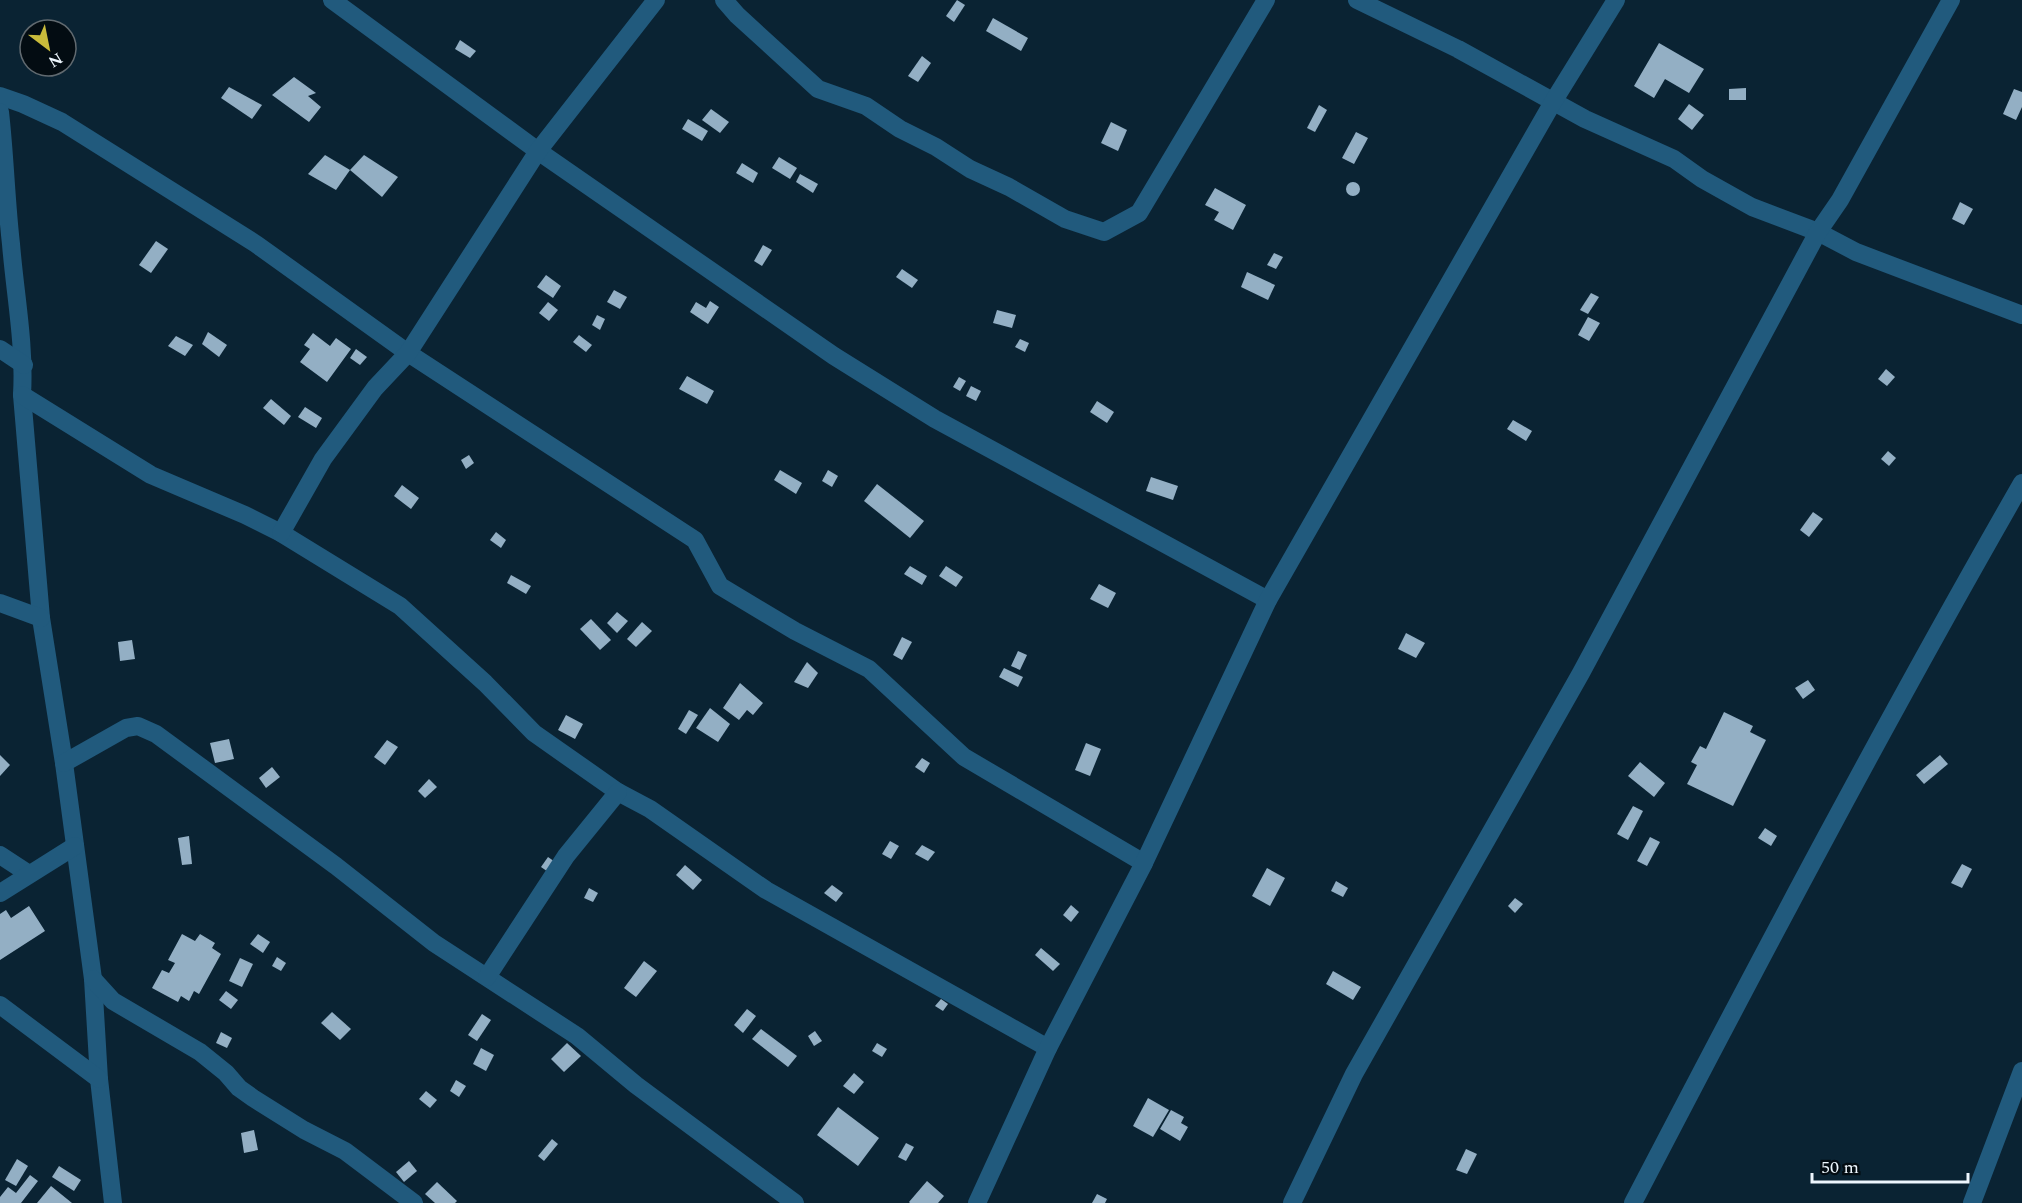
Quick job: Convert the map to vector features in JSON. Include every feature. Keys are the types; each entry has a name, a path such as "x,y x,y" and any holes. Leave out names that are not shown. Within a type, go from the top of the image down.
{"street":[{"path":"332,0 538,152 834,356 934,419 1268,600"},
{"path":"281,533 323,459 375,388 408,353 538,152 656,0"},
{"path":"724,0 818,89 866,105 900,129 936,147 970,169 1010,187 1065,219 1104,232 1139,213 1266,0"},
{"path":"1357,0 1458,49 1553,102 1674,159 1702,179 1752,207 1818,232 1856,252 2022,315"},
{"path":"977,1203 1048,1048 1144,863 1268,600 1553,102 1617,0"},
{"path":"1292,1203 1354,1074 1581,673 1818,232 1840,200 1951,0"},
{"path":"0,96 62,122 256,244 408,353 695,540 720,586 795,631 869,669 964,757 1144,863"},
{"path":"0,112 6,166 10,242 24,365 22,395 41,618 64,763 93,979 99,1079 113,1203"},
{"path":"0,349 24,365"},
{"path":"22,395 151,475 281,533 400,606 485,683 534,733 618,792 650,809 766,890 1048,1048"},
{"path":"1633,1203 1803,878 2022,483"},
{"path":"0,603 41,618"},
{"path":"64,763 126,728 138,726 156,734 336,866 434,943 577,1036 646,1092 795,1203"},
{"path":"487,977 566,856 618,792"},
{"path":"0,893 75,846"},
{"path":"0,855 30,874"},
{"path":"93,979 113,1001 200,1052 253,1098 304,1130 345,1151 414,1203"},
{"path":"0,1005 99,1079"},
{"path":"1972,1203 2022,1071"}],"building":[{"path":"957,0 965,5 954,22 946,16"},
{"path":"993,18 1028,38 1021,51 986,31"},
{"path":"460,40 476,51 470,58 455,49"},
{"path":"1659,43 1704,69 1689,93 1665,79 1654,98 1634,86"},
{"path":"922,56 931,63 918,82 908,76"},
{"path":"294,77 316,93 308,96 321,107 309,122 272,95"},
{"path":"229,87 262,105 252,119 221,98"},
{"path":"1746,88 1746,100 1729,100 1729,89"},
{"path":"2014,89 2022,92 2022,107 2016,120 2003,114"},
{"path":"1689,104 1704,115 1692,130 1678,119"},
{"path":"1319,105 1327,110 1315,132 1307,128"},
{"path":"711,109 729,122 720,133 702,120"},
{"path":"688,119 708,131 702,141 682,129"},
{"path":"1111,122 1127,130 1118,151 1101,143"},
{"path":"1356,132 1368,138 1354,164 1342,158"},
{"path":"325,155 350,170 336,190 308,174"},
{"path":"364,155 398,177 382,197 350,170"},
{"path":"779,157 797,168 790,179 772,168"},
{"path":"742,163 758,173 753,183 736,173"},
{"path":"800,174 818,184 813,193 796,182"},
{"path":"1353,182 1358,184 1360,189 1358,194 1353,196 1348,194 1346,189 1348,184"},
{"path":"1215,188 1246,205 1233,230 1214,220 1219,212 1205,205"},
{"path":"1960,202 1973,209 1964,225 1952,219"},
{"path":"156,241 168,249 151,273 139,265"},
{"path":"763,245 772,250 762,266 754,261"},
{"path":"1274,253 1283,257 1276,269 1267,265"},
{"path":"902,269 918,280 912,288 896,277"},
{"path":"1247,272 1275,285 1268,300 1241,287"},
{"path":"546,275 561,286 553,298 537,287"},
{"path":"614,290 627,297 620,309 607,302"},
{"path":"1591,293 1599,297 1588,314 1580,310"},
{"path":"710,301 719,307 708,324 690,312 696,302 706,308"},
{"path":"548,302 558,310 549,321 539,313"},
{"path":"997,310 1016,315 1012,328 993,323"},
{"path":"597,315 605,319 600,330 592,325"},
{"path":"1588,317 1600,323 1589,341 1578,335"},
{"path":"208,332 227,345 219,357 202,344"},
{"path":"313,333 330,346 336,338 351,349 327,382 300,362 310,349 304,345"},
{"path":"579,335 592,345 586,352 573,342"},
{"path":"176,336 193,345 185,356 168,346"},
{"path":"1020,339 1029,343 1025,352 1015,347"},
{"path":"356,349 367,357 360,365 350,358"},
{"path":"1886,369 1895,377 1887,386 1878,379"},
{"path":"687,376 714,391 707,404 679,389"},
{"path":"959,377 966,381 960,391 953,387"},
{"path":"971,386 981,391 976,401 966,396"},
{"path":"271,399 291,416 284,425 263,408"},
{"path":"1097,401 1114,412 1107,423 1090,412"},
{"path":"305,407 322,418 316,428 298,417"},
{"path":"1513,420 1532,431 1526,441 1507,429"},
{"path":"1888,451 1896,458 1889,466 1881,459"},
{"path":"469,455 474,463 466,469 461,460"},
{"path":"780,470 802,483 796,494 774,480"},
{"path":"828,470 838,476 832,487 822,481"},
{"path":"1151,477 1178,486 1173,500 1146,491"},
{"path":"877,484 924,521 910,538 864,501"},
{"path":"402,485 419,498 411,509 394,496"},
{"path":"1813,512 1823,519 1809,537 1800,530"},
{"path":"496,532 506,540 501,548 490,540"},
{"path":"910,566 927,576 922,585 904,574"},
{"path":"946,566 963,577 956,587 939,576"},
{"path":"511,575 531,586 526,594 507,583"},
{"path":"1099,584 1116,593 1108,608 1090,599"},
{"path":"617,612 628,621 617,633 607,623"},
{"path":"591,619 611,640 600,650 580,629"},
{"path":"642,622 652,631 636,647 627,639"},
{"path":"1406,633 1425,643 1416,658 1398,649"},
{"path":"902,637 912,642 902,660 893,655"},
{"path":"132,640 135,659 120,661 118,642"},
{"path":"1018,651 1027,655 1020,670 1011,666"},
{"path":"807,662 818,673 808,688 794,682"},
{"path":"1004,668 1023,677 1018,687 999,677"},
{"path":"1808,680 1815,690 1803,699 1795,688"},
{"path":"740,683 763,703 753,715 747,710 739,720 723,708"},
{"path":"710,708 730,724 718,742 696,728"},
{"path":"689,710 698,715 686,734 678,729"},
{"path":"1724,712 1753,726 1750,732 1766,740 1733,806 1687,784 1697,765 1691,762 1700,746 1706,749"},
{"path":"566,715 583,724 575,739 558,730"},
{"path":"229,739 234,759 215,763 210,743"},
{"path":"387,740 398,747 385,765 374,757"},
{"path":"1086,743 1101,749 1090,776 1075,770"},
{"path":"0,755 10,765 0,776"},
{"path":"1940,755 1948,764 1924,784 1916,775"},
{"path":"922,758 930,763 924,773 915,767"},
{"path":"1640,762 1665,783 1654,797 1628,776"},
{"path":"272,767 280,777 266,788 259,778"},
{"path":"429,779 437,787 425,798 418,791"},
{"path":"1633,806 1643,811 1628,840 1617,834"},
{"path":"1765,828 1777,836 1771,846 1758,838"},
{"path":"189,836 192,864 182,865 178,838"},
{"path":"1650,837 1660,842 1647,866 1637,861"},
{"path":"890,841 899,846 891,859 882,854"},
{"path":"922,845 935,852 928,861 915,854"},
{"path":"548,857 558,864 551,874 541,867"},
{"path":"1962,864 1972,869 1962,888 1951,883"},
{"path":"685,865 702,880 693,890 676,875"},
{"path":"1267,868 1285,878 1270,906 1252,896"},
{"path":"1336,881 1348,888 1343,897 1331,891"},
{"path":"832,885 843,893 836,902 824,893"},
{"path":"589,888 598,893 593,902 584,898"},
{"path":"1515,898 1523,904 1515,913 1508,906"},
{"path":"1071,905 1079,912 1071,922 1063,915"},
{"path":"29,906 45,931 0,960 0,914 6,910 11,918"},
{"path":"182,934 195,941 200,934 215,943 212,948 221,954 199,994 194,991 189,1001 181,996 178,1002 152,988 162,970 169,973 175,963 168,960"},
{"path":"258,934 270,942 263,953 250,944"},
{"path":"1041,948 1060,964 1053,971 1035,955"},
{"path":"277,957 286,963 281,971 272,966"},
{"path":"240,958 253,964 242,987 229,981"},
{"path":"644,961 657,971 636,997 624,988"},
{"path":"1333,971 1361,987 1353,1000 1326,984"},
{"path":"226,991 238,1000 231,1009 219,1000"},
{"path":"941,999 948,1004 943,1011 935,1006"},
{"path":"747,1009 756,1016 743,1033 734,1025"},
{"path":"332,1012 351,1029 340,1040 321,1023"},
{"path":"482,1014 491,1020 477,1041 468,1035"},
{"path":"761,1029 797,1056 788,1067 752,1039"},
{"path":"815,1031 822,1041 814,1046 808,1036"},
{"path":"221,1032 232,1038 227,1048 216,1043"},
{"path":"567,1043 581,1056 564,1072 551,1059"},
{"path":"877,1043 887,1049 882,1057 872,1051"},
{"path":"481,1048 494,1055 486,1071 473,1064"},
{"path":"854,1073 864,1082 854,1094 843,1086"},
{"path":"456,1080 466,1086 459,1097 450,1091"},
{"path":"426,1091 437,1100 430,1108 419,1099"},
{"path":"1148,1098 1169,1110 1153,1137 1133,1126"},
{"path":"838,1107 879,1138 858,1166 817,1135"},
{"path":"1171,1110 1184,1117 1181,1123 1188,1127 1180,1141 1160,1129"},
{"path":"254,1130 258,1150 244,1153 241,1133"},
{"path":"552,1139 558,1144 544,1161 538,1156"},
{"path":"906,1143 914,1147 906,1161 898,1157"},
{"path":"1466,1149 1477,1154 1467,1174 1456,1170"},
{"path":"17,1159 28,1166 16,1186 5,1180"},
{"path":"409,1161 417,1171 404,1182 396,1172"},
{"path":"59,1166 81,1180 74,1191 52,1177"},
{"path":"30,1175 38,1181 21,1203 0,1203 0,1197 8,1187 16,1193"},
{"path":"927,1181 944,1196 938,1203 910,1203 909,1202"},
{"path":"437,1182 457,1201 455,1203 435,1203 425,1194"},
{"path":"51,1186 72,1203 37,1203"},
{"path":"1097,1194 1107,1199 1105,1203 1092,1203"}]}
